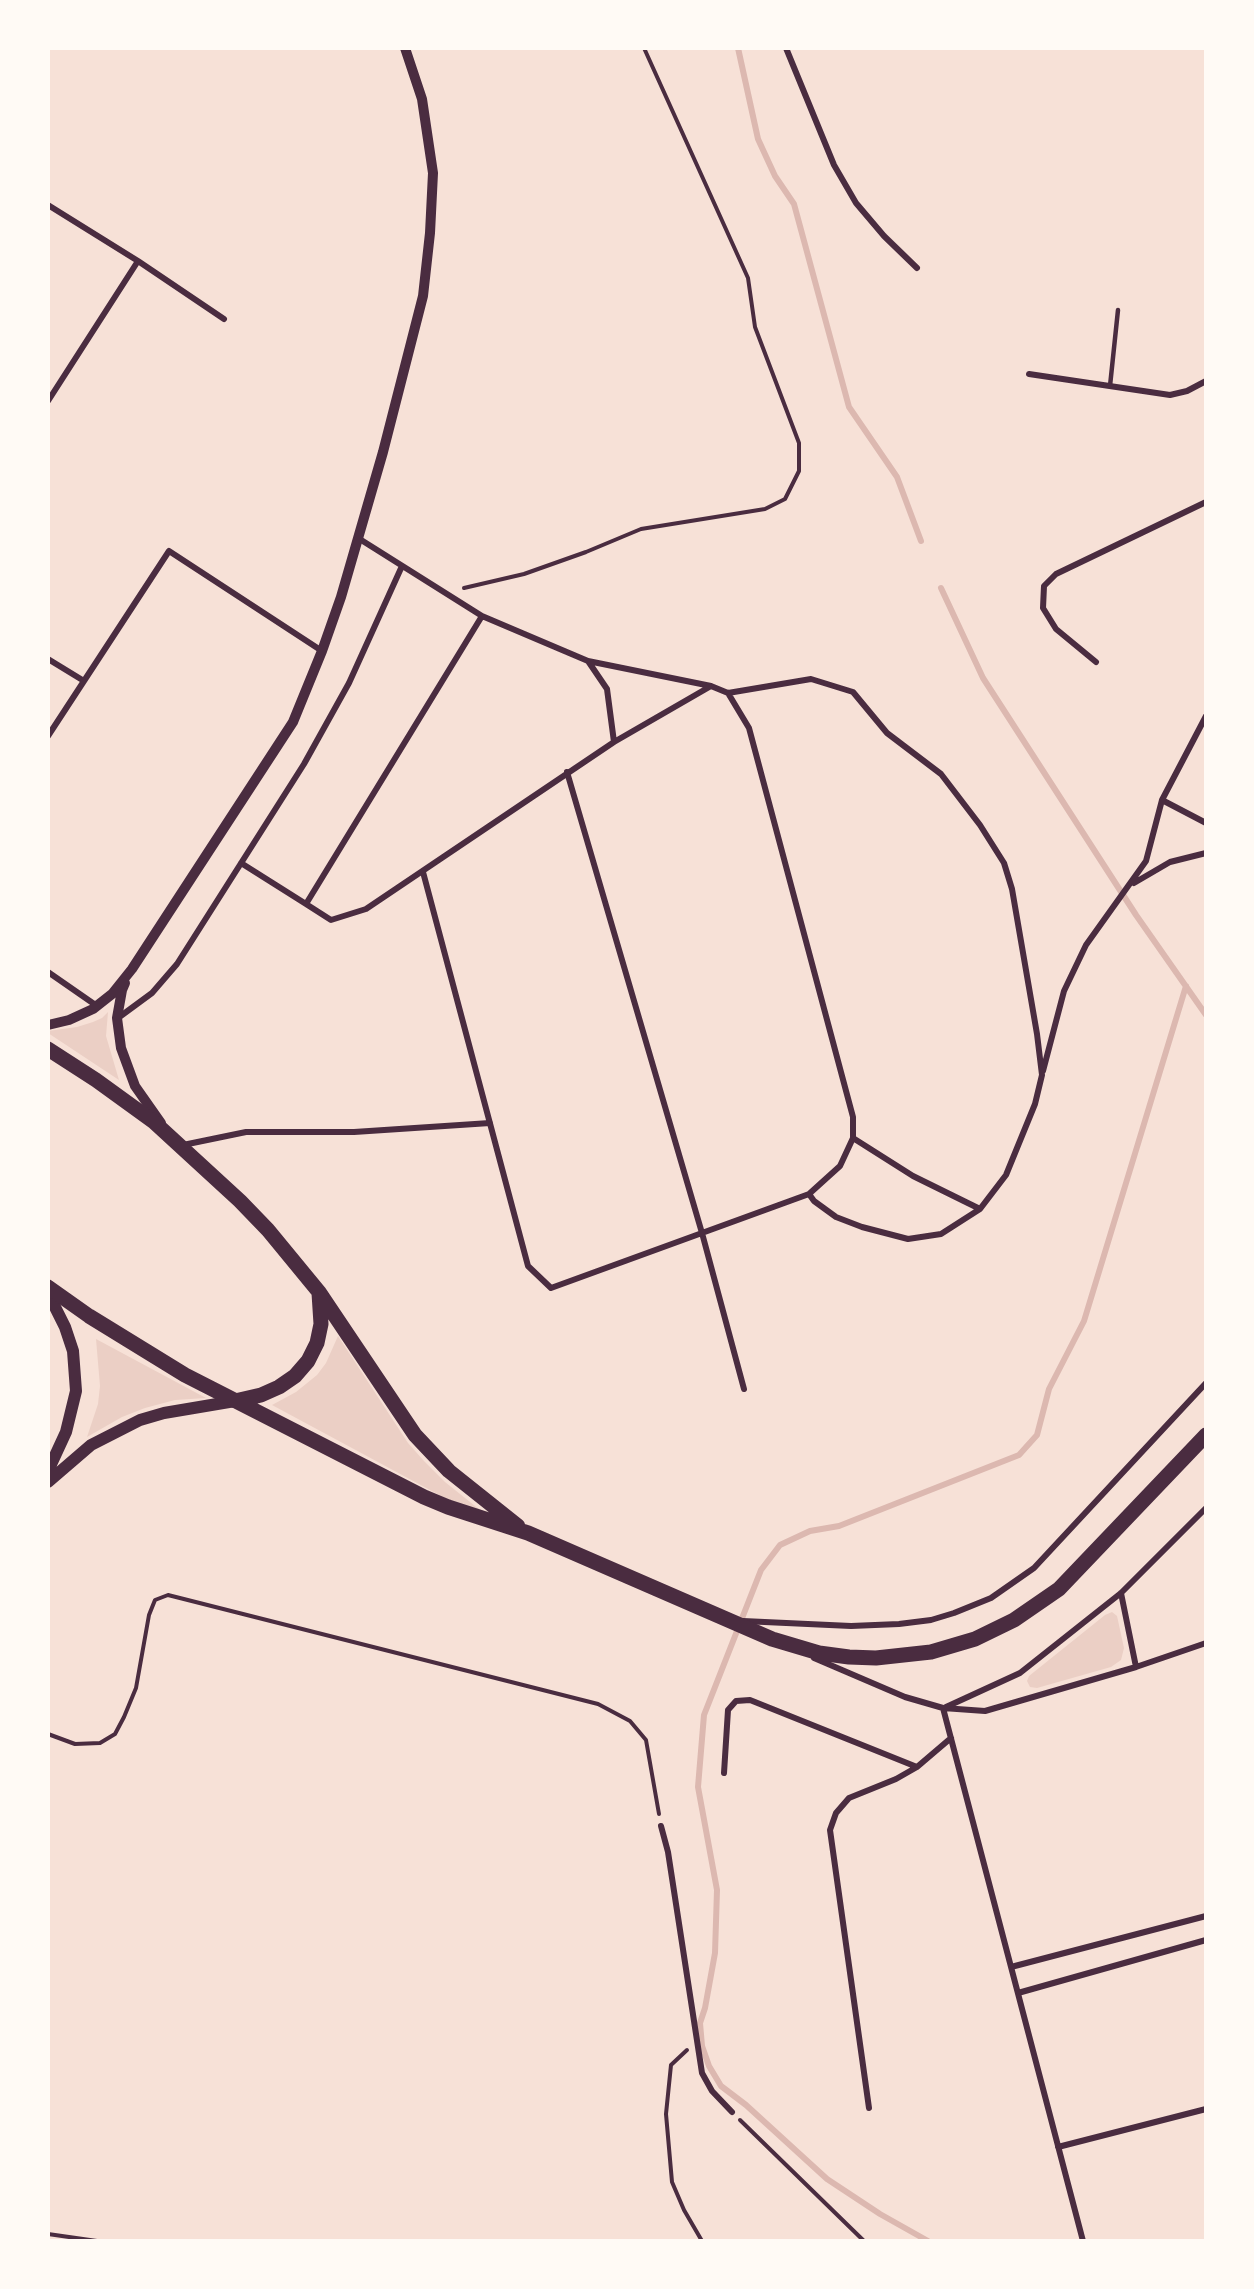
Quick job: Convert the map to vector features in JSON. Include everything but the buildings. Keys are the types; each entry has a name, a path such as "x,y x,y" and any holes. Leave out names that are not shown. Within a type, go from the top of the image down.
{"main road":[{"path":"48,1048 106,1087 181,1145 240,1200 319,1292 415,1435 449,1471 528,1533"},
{"path":"48,1287 136,1346 235,1401 424,1497 528,1533 772,1639 819,1653 876,1658 931,1652 995,1631 1036,1606 1059,1588 1205,1435"},
{"path":"48,1482 91,1445 140,1420 164,1413 261,1395 295,1376 308,1361 317,1343 321,1324 319,1292"},
{"path":"48,1293 65,1327 73,1351 76,1391 66,1432 48,1471"}],"street":[{"path":"48,1025 78,1017 97,1006 112,994 132,969 292,722 322,651 358,538 403,378 423,296 433,173 422,99 405,48"},
{"path":"786,48 834,165 856,203 884,236 917,268"},
{"path":"48,205 138,261 224,319"},
{"path":"48,401 138,261"},
{"path":"1029,374 1170,395 1188,391 1206,381"},
{"path":"1096,662 1056,629 1043,608 1044,586 1056,574 1206,502"},
{"path":"358,538 482,616 588,661 711,686 728,693 811,679 853,692 887,733 941,774 980,825 1004,863 1014,900 1042,1075"},
{"path":"48,736 169,551 322,651"},
{"path":"117,1018 152,993 177,964 304,764 349,683 402,566"},
{"path":"306,904 482,616"},
{"path":"48,659 84,681"},
{"path":"588,661 607,689 614,742"},
{"path":"241,863 331,920 366,909 567,772 711,686"},
{"path":"423,872 528,1266 551,1288 808,1194 840,1166 853,1138 853,1118 748,728 728,693"},
{"path":"808,1194 836,1217 862,1227 908,1239 941,1234 980,1209 1006,1174 1021,1143 1035,1104 1068,981 1086,945 1146,861 1162,800 1206,716"},
{"path":"567,772 702,1233 744,1389"},
{"path":"1162,800 1206,823"},
{"path":"1131,884 1170,862 1206,853"},
{"path":"132,969 122,990 117,1018 120,1048 135,1086 160,1121 181,1145 246,1132 354,1132 490,1123"},
{"path":"48,972 97,1006"},
{"path":"853,1138 913,1176 980,1209"},
{"path":"729,1620 843,1626 899,1624 931,1620 991,1598 1034,1568 1206,1383"},
{"path":"943,1708 1020,1673 1120,1593 1206,1508"},
{"path":"1120,1593 1136,1667"},
{"path":"772,1639 905,1697 943,1708 985,1711 1136,1667 1206,1643"},
{"path":"723,1773 728,1710 736,1701 750,1700 917,1767"},
{"path":"943,1708 1083,2241"},
{"path":"868,2109 830,1830 836,1813 849,1798 896,1779 917,1767 951,1738"},
{"path":"661,1826 668,1852 702,2073 712,2091 732,2112"},
{"path":"1011,1967 1206,1916"},
{"path":"1018,1993 1206,1940"},
{"path":"1058,2147 1206,2109"}],"lane":[{"path":"1110,386 1118,310"}],"path":[{"path":"446,593 524,574 641,529 765,509 785,499 799,471 799,443 755,327 748,278 644,48"},
{"path":"48,1734 75,1744 100,1743 115,1734 136,1688 152,1607 155,1600 168,1595 598,1704 630,1721 646,1740 661,1826"},
{"path":"698,2040 671,2065 666,2114 672,2182 684,2210 702,2241"},
{"path":"732,2112 864,2241"},
{"path":"48,2234 97,2241"}],"shaded area":[{"path":"108,1012 106,1036 119,1080 48,1033 48,1031 93,1022"},
{"path":"338,1336 408,1443 445,1482 502,1524 443,1497 272,1405 296,1392 317,1375 326,1363"},
{"path":"96,1339 206,1398 175,1400 145,1408 122,1417 87,1437 98,1404 100,1386"},
{"path":"1112,1612 1117,1616 1124,1648 1121,1660 1111,1667 1037,1688 1030,1687 1027,1681 1029,1676 1105,1615"}],"waterway":[{"path":"738,48 758,139 775,176 794,204 849,407 897,477 921,541"},
{"path":"941,588 983,678 1136,915 1206,1015"},
{"path":"928,2241 880,2214 827,2179 746,2105 721,2086 709,2066 702,2046 700,2023 715,1953 717,1890 698,1787 704,1715 761,1570 780,1545 810,1531 839,1526 1019,1455 1037,1435 1049,1389 1084,1321 1186,986"}]}
